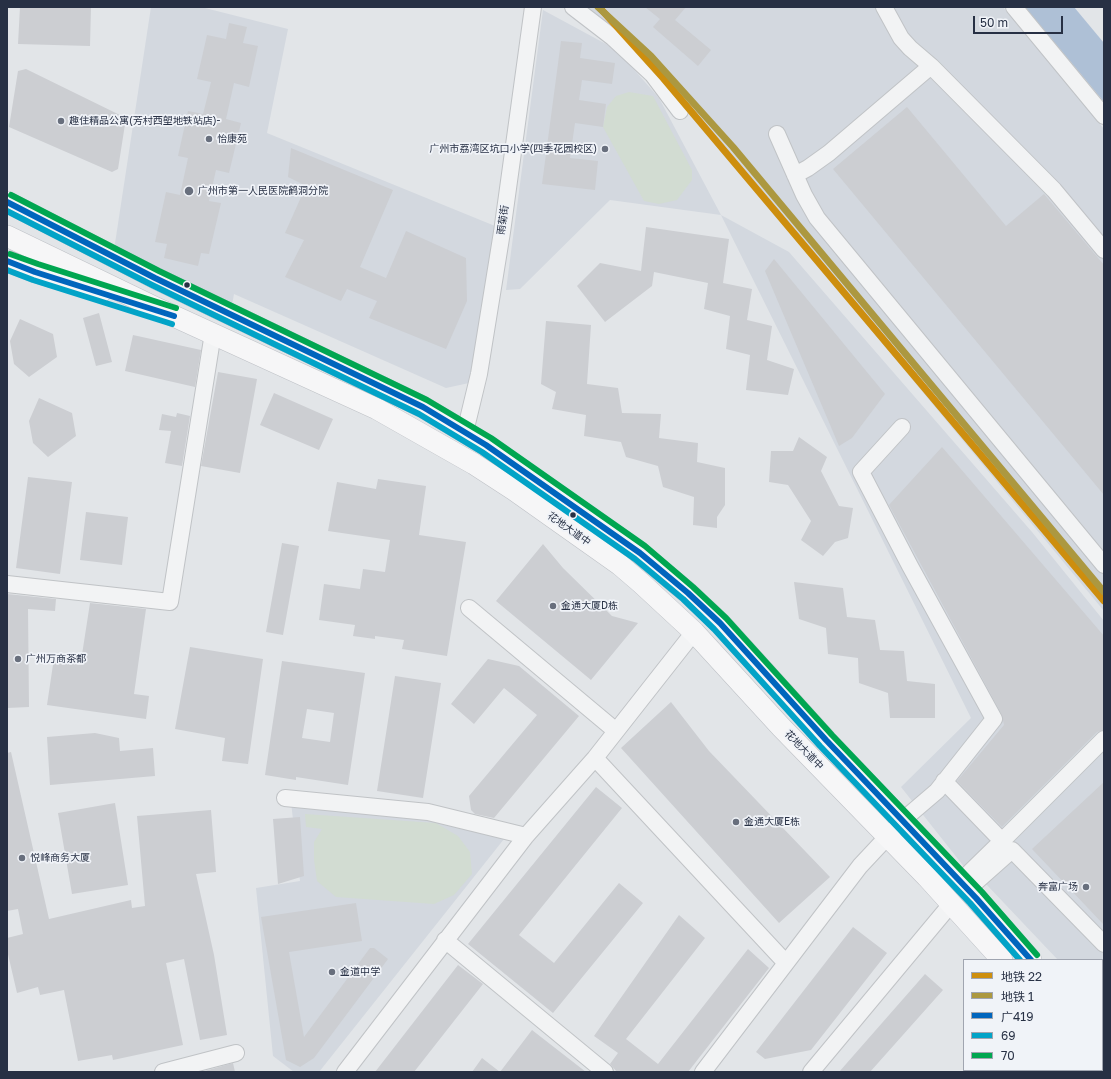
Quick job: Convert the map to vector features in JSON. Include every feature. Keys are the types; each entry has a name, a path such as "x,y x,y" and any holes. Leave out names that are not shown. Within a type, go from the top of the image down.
{"main road":[{"path":"7,202 155,278 423,407 465,432 526,472 640,553 688,593 720,623 826,740 965,885 1031,959"},
{"name":"花地大道中","path":"7,236 168,313 377,408 474,464 514,490 620,565 641,582 694,632 781,727 951,904 1001,959"},
{"path":"7,261 35,272 168,313"}],"street":[{"name":"雨菊街","path":"465,432 479,374 484,344 533,7"},
{"path":"573,7 612,37 652,75 680,111"},
{"path":"884,7 901,38 931,66 1054,190 1104,250"},
{"path":"1014,7 1104,116"},
{"path":"795,175 829,153 931,66"},
{"path":"776,134 811,209 817,218 1104,565"},
{"path":"7,584 170,602 213,333"},
{"path":"703,1072 860,866 886,836 937,791 994,719 910,566 861,472 902,427"},
{"path":"469,608 616,731"},
{"path":"345,1072 526,836 595,758 694,632"},
{"path":"965,885 1002,840 1104,740"},
{"path":"595,758 786,963"},
{"path":"944,781 1002,840"},
{"path":"285,798 428,812 526,836"},
{"path":"965,885 1012,850 1104,944"},
{"path":"811,1072 951,904"},
{"path":"445,940 605,1072"},
{"path":"164,1072 236,1053"}],"shaded area":[{"path":"151,7 201,7 288,29 267,133 495,226 469,383 446,388 234,294 232,305 114,250"},
{"path":"584,7 1003,7 1104,129 1104,611 651,64"},
{"name":"广州市荔湾区坑口小学(四季花园校区)","path":"543,10 617,50 659,98 721,215 610,200 520,289 506,290"},
{"path":"629,92 653,96 692,170 692,180 677,200 659,204 644,201 603,127 607,107 616,96"},
{"path":"721,215 789,252 1032,532 1104,621 1104,1008 1103,959 1057,959 986,884 973,878 901,787 971,718"},
{"name":"金道中学","path":"291,802 438,817 508,834 319,1072 294,1072 273,1056 256,888 300,881"},
{"path":"305,814 436,823 458,836 470,852 472,874 454,895 434,904 336,897 317,881 314,860 314,842 322,829 306,827"}],"water":[{"path":"1025,7 1074,7 1104,43 1104,102"}],"building":[{"path":"20,7 91,7 90,46 18,44"},
{"path":"645,7 686,7 675,20 711,50 698,66 653,27 660,19"},
{"name":"怡康苑","path":"229,23 247,27 243,43 258,46 249,87 234,83 226,119 241,123 229,173 216,170 209,201 221,203 209,254 201,253 198,266 164,258 167,244 155,242 166,192 180,195 188,158 178,156 188,111 203,114 211,82 197,79 207,35 226,39"},
{"path":"561,41 582,43 580,58 615,63 612,84 582,80 579,100 606,104 603,127 575,123 570,158 598,161 595,190 542,184"},
{"path":"26,69 126,118 118,169 112,172 9,127 18,71"},
{"path":"907,107 1006,226 1044,194 1104,265 1104,495 833,169"},
{"path":"291,148 393,190 360,267 386,278 406,231 466,258 467,301 446,349 369,318 377,301 347,289 341,301 285,277 304,240 285,233 306,186 288,177"},
{"path":"646,227 729,239 723,283 752,289 747,320 772,326 767,360 794,369 788,395 746,390 750,355 726,349 730,316 704,309 708,283 654,272 652,286 605,322 577,286 600,263 641,271"},
{"path":"774,259 885,394 852,438 839,446 765,271"},
{"path":"99,313 112,362 96,366 83,318"},
{"path":"20,319 53,334 57,357 29,377 14,364 10,341"},
{"path":"546,321 591,325 587,384 618,388 622,413 661,414 659,438 698,443 697,462 725,468 725,505 717,517 717,528 693,525 694,497 663,487 658,466 626,457 621,442 584,436 586,415 552,409 556,392 541,384"},
{"path":"133,335 201,350 195,387 125,371"},
{"path":"218,372 257,379 240,473 201,466"},
{"path":"274,393 333,419 319,450 260,425"},
{"path":"39,398 72,413 76,436 48,457 33,443 29,421"},
{"path":"177,413 190,416 182,466 165,463 171,431 159,430 162,414 176,417"},
{"path":"799,437 827,457 821,471 839,506 853,508 848,538 835,542 823,556 801,540 811,521 788,485 769,482 771,451 793,451"},
{"path":"942,447 1104,636 1104,730 1097,732 1002,827 957,781 1004,725 1002,715 889,505"},
{"path":"28,477 72,482 60,574 16,568"},
{"path":"378,479 426,486 419,535 466,542 447,656 402,649 404,640 375,636 375,639 353,636 355,625 319,620 324,584 360,589 363,569 385,572 390,540 328,531 337,482 376,489"},
{"path":"86,512 128,517 122,565 80,560"},
{"path":"282,543 299,546 283,635 266,632"},
{"path":"543,544 563,568 612,616 638,623 591,680 496,601"},
{"path":"794,582 843,588 847,617 875,620 880,650 904,651 907,681 935,684 935,718 890,718 888,693 859,683 858,658 828,654 826,628 799,619"},
{"name":"广州万商茶都","path":"7,594 56,599 55,611 28,609 29,707 7,708"},
{"path":"90,603 146,609 134,694 149,696 146,719 47,705 54,658 81,661"},
{"path":"190,647 263,659 248,764 222,761 225,738 175,729"},
{"path":"488,659 519,666 579,716 494,818 475,814 471,810 469,796 537,715 504,688 474,724 451,704"},
{"path":"282,661 365,673 348,785 296,777 296,780 265,775","holes":["307,709 334,713 330,742 302,738"]},
{"path":"395,676 441,683 423,798 377,791"},
{"path":"671,702 709,751 830,877 779,923 621,748"},
{"path":"95,733 119,738 120,751 153,748 155,776 50,785 47,737"},
{"path":"11,752 49,919 131,900 132,908 145,906 137,816 211,810 216,872 196,874 214,955 227,1035 200,1040 184,959 166,963 183,1045 113,1060 112,1055 78,1061 64,990 40,995 38,987 17,993 7,950 7,938 23,934 18,909 7,911 7,753"},
{"name":"奔富广场","path":"1104,782 1104,925 1032,849"},
{"path":"596,787 622,808 519,935 554,963 619,883 643,903 553,1013 468,944"},
{"path":"115,803 128,885 72,894 58,813"},
{"path":"300,817 304,876 278,884 273,819"},
{"path":"356,903 362,941 289,952 304,1037 370,948 374,948 388,959 314,1058 300,1067 286,1060 261,917"},
{"path":"679,915 705,938 626,1039 658,1064 748,949 769,968 688,1072 617,1072 610,1064 618,1053 594,1036"},
{"path":"853,927 887,953 811,1050 765,1059 756,1052"},
{"path":"458,965 483,984 414,1072 375,1072"},
{"path":"925,974 943,990 870,1072 839,1072"},
{"path":"532,1030 586,1072 500,1072"},
{"path":"482,1058 500,1072 472,1072"},
{"path":"233,1063 235,1072 201,1072"}],"metro line":[{"name":"1","path":"598,7 651,56 733,147 1104,592"},
{"name":"22","path":"599,7 663,78 1104,601"}],"transit line":[{"name":"70","path":"11,195 159,271 427,400 491,438 645,546 693,587 726,618 832,735 982,892 1037,955"},
{"name":"广419","path":"7,202 155,278 423,407 486,445 640,553 688,593 720,623 826,740 976,898 1030,959"},
{"name":"69","path":"7,211 152,285 419,414 482,452 635,559 683,599 714,629 820,746 970,903 1019,959"},
{"name":"70","path":"10,254 176,308"},
{"name":"广419","path":"7,261 35,272 174,316"},
{"name":"69","path":"7,270 33,280 172,324"}],"place":[{"name":"趣住精品公寓(芳村西塱地铁站店)-","path":"61,121"},
{"name":"怡康苑","path":"209,139"},
{"name":"广州市荔湾区坑口小学(四季花园校区)","path":"605,149"},
{"name":"广州市第一人民医院鹤洞分院","path":"189,191"},
{"name":"金通大厦D栋","path":"553,606"},
{"name":"广州万商茶都","path":"18,659"},
{"name":"金通大厦E栋","path":"736,822"},
{"name":"悦峰商务大厦","path":"22,858"},
{"name":"奔富广场","path":"1086,887"},
{"name":"金道中学","path":"332,972"}]}
